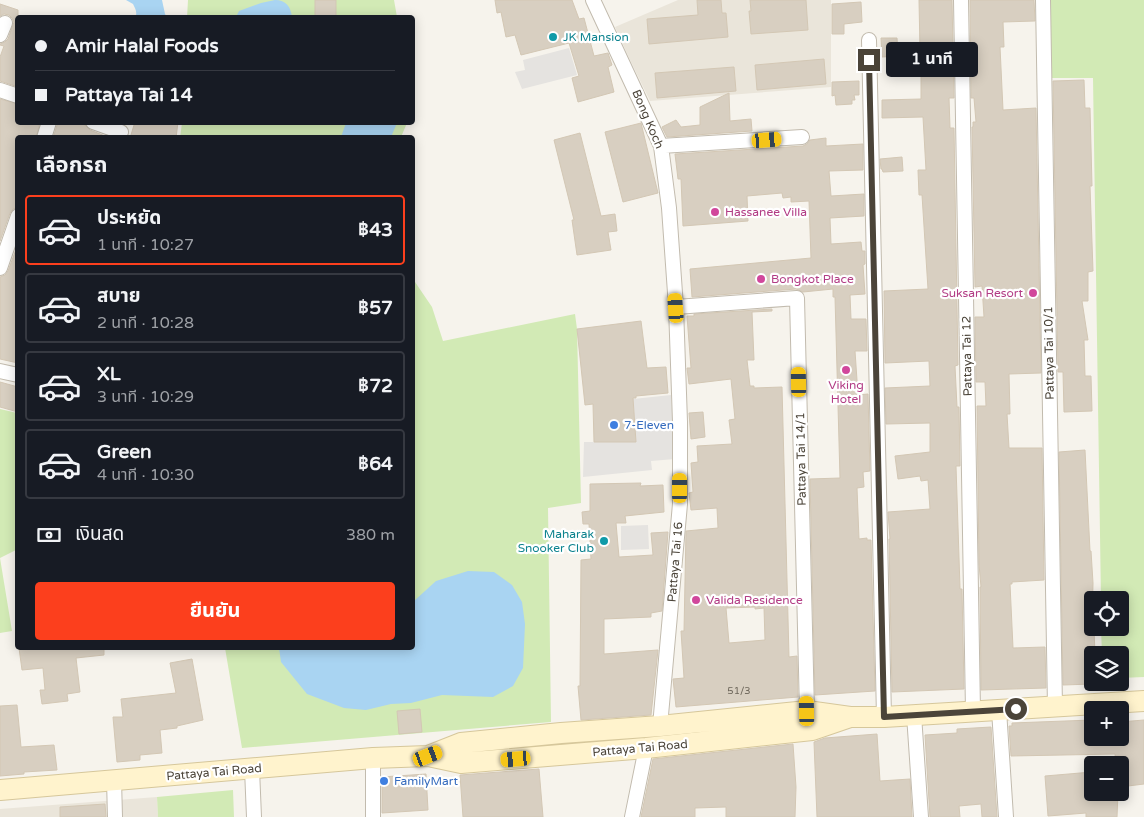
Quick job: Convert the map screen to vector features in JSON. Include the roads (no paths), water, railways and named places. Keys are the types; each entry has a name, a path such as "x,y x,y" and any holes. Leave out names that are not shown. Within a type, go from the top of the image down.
{"main road":[{"name":"Pattaya Tai Road","path":"428,756 461,743 807,711 850,717 884,717 1144,701"},
{"name":"Pattaya Tai Road","path":"0,790 373,758 428,756 461,763 646,748 812,730 850,717"}],"street":[{"name":"Bong Koch","path":"592,0 662,146 669,208 676,308"},
{"name":"Pattaya Tai 12","path":"961,0 973,711"},
{"name":"Pattaya Tai 10/1","path":"1043,0 1055,707"},
{"path":"869,40 884,717"},
{"path":"0,90 15,95"},
{"path":"103,125 122,131"},
{"path":"662,146 802,138"},
{"path":"0,268 15,225"},
{"name":"Pattaya Tai 14/1","path":"676,308 797,298 807,711"},
{"name":"Pattaya Tai 16","path":"660,726 680,504 680,422 676,308"},
{"path":"0,371 15,374"},
{"path":"999,710 1006,817"},
{"path":"914,715 921,817"},
{"path":"632,817 646,748"},
{"path":"373,758 374,817"},
{"path":"252,769 254,817"},
{"path":"114,780 114,817"}],"water":[{"path":"126,0 162,0 166,15 136,15 133,4"},
{"path":"275,0 282,1 287,5 291,15 237,15 239,11"},
{"path":"345,125 396,125 392,135 342,135"},
{"path":"468,571 494,572 512,585 522,602 525,624 523,668 513,686 493,697 442,695 411,703 391,704 366,710 344,708 307,694 281,662 279,650 415,650 415,600 436,581"}],"place":[{"name":"JK Mansion","path":"553,37"},
{"name":"Hassanee Villa","path":"715,212"},
{"name":"Bongkot Place","path":"761,279"},
{"name":"Suksan Resort","path":"1033,293"},
{"name":"Viking Hotel","path":"846,370"},
{"name":"7-Eleven","path":"614,425"},
{"name":"Maharak Snooker Club","path":"604,541"},
{"name":"Valida Residence","path":"696,600"},
{"name":"FamilyMart","path":"384,781"}]}
